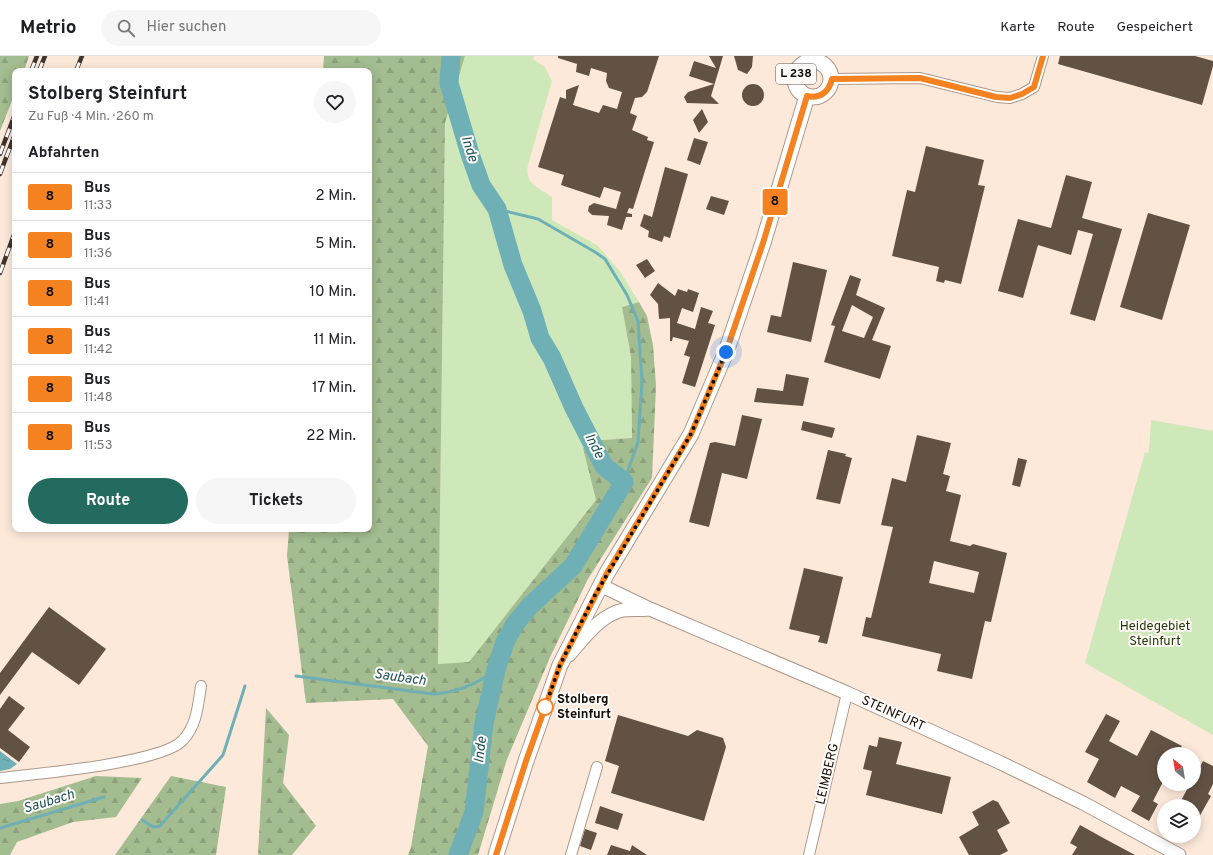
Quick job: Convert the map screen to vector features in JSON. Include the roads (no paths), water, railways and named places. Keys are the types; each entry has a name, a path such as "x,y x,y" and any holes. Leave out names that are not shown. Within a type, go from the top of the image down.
{"main road":[{"name":"L 238","path":"818,59 826,66 832,79 829,88 817,97 807,96 797,88 795,82 797,70 806,62 818,59"},
{"name":"L 238","path":"496,855 526,761 560,665 600,586 691,434 726,352 763,243 807,96"}],"street":[{"path":"832,79 920,78 996,97 1010,98 1022,94 1034,87 1043,56"},
{"name":"STEINFURT","path":"600,586 650,609 847,693 1070,796 1179,855"},
{"path":"560,665 586,636 609,615 623,610 650,609"},
{"path":"0,778 94,767 169,751 183,741 193,726 201,686"},
{"name":"LEIMBERG","path":"809,855 847,693"},
{"path":"571,855 597,767"}],"water":[{"path":"0,751 17,764 10,769 0,771"}],"waterway":[{"name":"Inde","path":"451,56 449,83 470,154 481,185 497,209 513,265 532,311 540,338 552,358 574,408 604,466 624,482 573,566 530,606 515,624 505,642 496,670 484,723 474,812 458,855"},
{"path":"497,209 538,219 595,252 605,259 627,295 638,321 642,382 638,442 624,482"},
{"name":"Saubach","path":"296,676 433,694 450,692 466,686 482,679 496,670"},
{"name":"Saubach","path":"142,820 153,827 160,826 223,755 245,686"},
{"name":"Saubach","path":"0,828 104,797"}],"railway":[{"path":"32,68 37,56"},
{"path":"40,68 45,56"},
{"path":"77,68 82,56"},
{"path":"0,154 12,122"},
{"path":"0,174 12,142"},
{"path":"0,273 12,240"}],"place":[{"name":"Stolberg Steinfurt","path":"545,707"}],"park label":[{"name":"Heidegebiet Steinfurt","path":"1155,634"}]}
